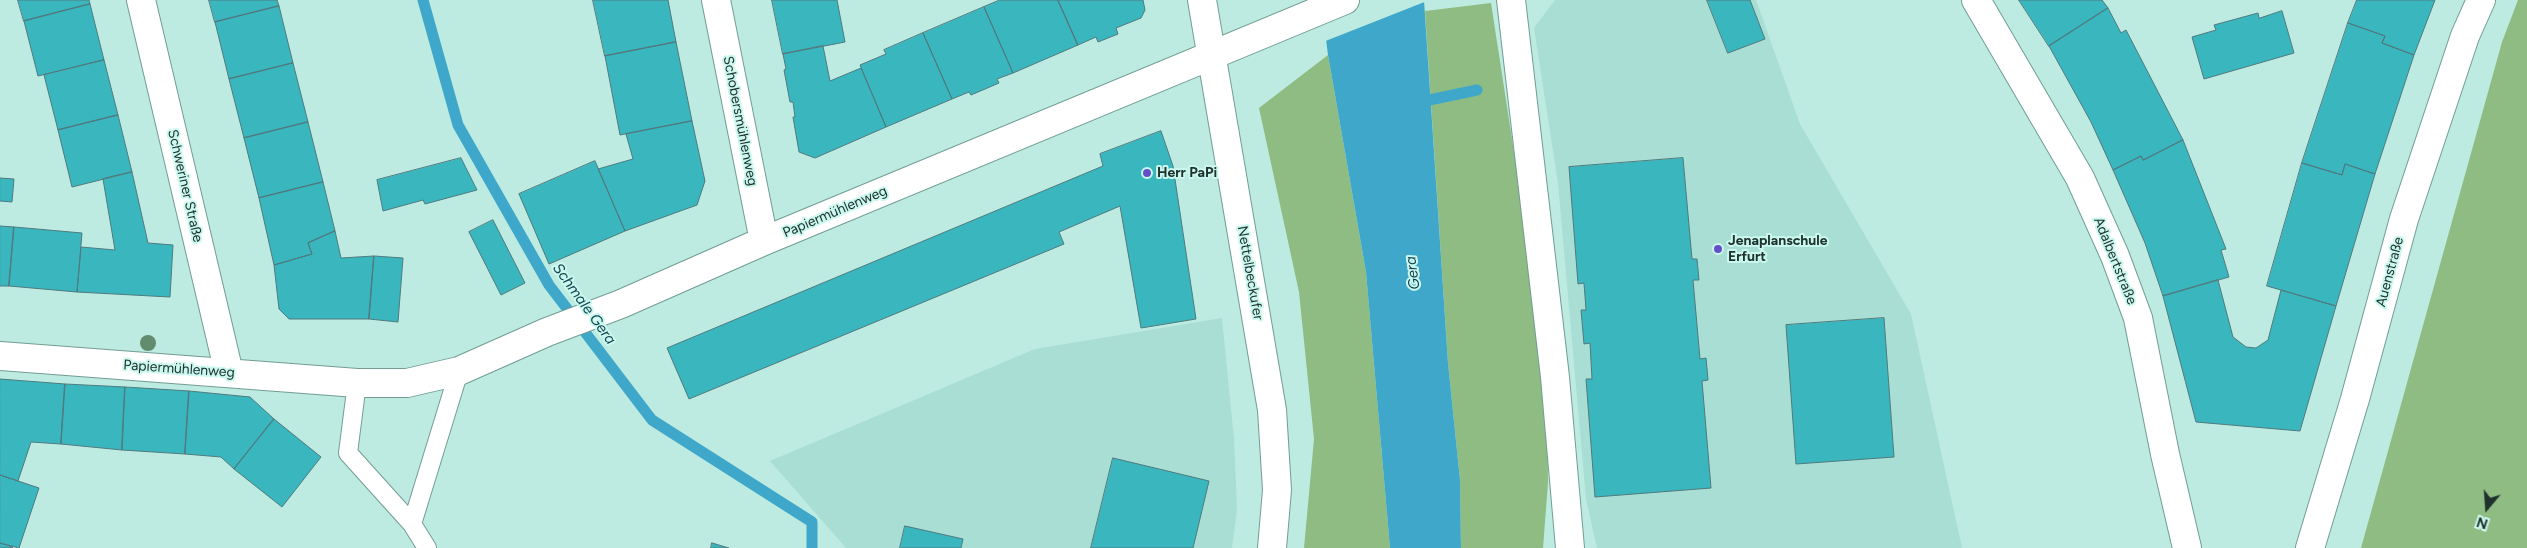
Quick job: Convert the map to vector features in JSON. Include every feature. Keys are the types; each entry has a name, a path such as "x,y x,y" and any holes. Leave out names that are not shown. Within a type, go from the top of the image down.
{"street":[{"name":"Schweriner Straße","path":"141,0 228,373"},
{"name":"Schobersmühlenweg","path":"716,0 764,241"},
{"name":"Nettelbeckufer","path":"1202,0 1261,334 1272,410 1277,490 1272,548"},
{"name":"Papiermühlenweg","path":"0,356 357,383 407,383 459,371 547,332 621,304 764,241 1346,0"},
{"path":"1511,0 1556,376 1570,548"},
{"name":"Adalbertstraße","path":"1976,0 2080,178 2115,256 2138,318 2165,454 2187,548"},
{"name":"Auenstraße","path":"2310,548 2355,398 2404,219 2465,36 2481,0"}],"lane":[{"path":"412,524 459,371"},
{"path":"357,383 348,453 412,524 427,548"}],"shaded area":[{"name":"Jenaplanschule Erfurt","path":"1555,0 1756,0 1800,124 1911,314 1962,548 1597,548 1586,499 1558,183 1534,28"},
{"path":"1222,318 1234,439 1237,510 1232,548 846,548 770,461 1035,349"}],"green space":[{"path":"2518,0 2527,0 2527,548 2361,548 2502,42"},
{"path":"1491,3 1530,256 1547,391 1548,483 1543,548 1461,548 1460,480 1448,363 1425,11"},
{"path":"1328,55 1366,272 1390,548 1304,548 1314,439 1299,292 1259,108"}],"water":[{"name":"Gera","path":"1321,0 1424,0 1448,363 1460,480 1461,548 1390,548 1366,272 1328,55"}],"pier":[{"path":"1318,0 1427,0 1427,1 1323,42"}],"building":[{"path":"18,0 89,0 90,4 24,21"},
{"path":"209,0 277,0 279,6 215,22"},
{"path":"593,0 668,0 676,42 605,56"},
{"path":"772,0 837,0 845,42 783,54"},
{"path":"1000,0 1058,0 1078,45 1013,73 984,7"},
{"path":"1058,0 1143,0 1145,10 1141,18 1116,28 1118,34 1098,42 1096,37 1078,45"},
{"path":"1707,0 1750,0 1765,39 1728,53"},
{"path":"2019,0 2102,0 2108,8 2049,46"},
{"path":"2357,0 2435,0 2414,55 2382,43 2385,36 2348,23"},
{"path":"90,4 104,60 38,76 24,21"},
{"path":"279,6 293,63 229,79 215,22"},
{"path":"984,7 1013,73 997,79 999,83 971,95 969,92 952,99 923,33"},
{"path":"2108,8 2121,33 2126,30 2183,140 2143,160 2141,156 2113,170 2091,122 2049,46"},
{"path":"2282,11 2294,53 2204,79 2192,37 2216,30 2214,25 2258,13 2259,18"},
{"path":"2348,23 2385,36 2382,43 2414,55 2375,174 2345,164 2342,175 2302,163"},
{"path":"923,33 952,99 886,127 860,65 886,54 884,50"},
{"path":"676,42 692,121 620,135 605,56"},
{"path":"823,46 830,81 861,68 886,127 815,158 799,152 793,117 795,117 793,102 790,102 783,54"},
{"path":"104,60 118,115 58,130 44,75"},
{"path":"293,63 308,122 244,138 229,79"},
{"path":"118,115 132,172 72,187 58,130"},
{"path":"692,121 705,181 697,205 625,231 598,169 633,159 626,134"},
{"path":"308,122 323,182 259,198 244,138"},
{"path":"1161,131 1173,166 1196,319 1141,328 1120,206 1059,232 1064,244 689,399 667,348 1103,166 1100,154"},
{"path":"2183,140 2226,249 2221,250 2229,277 2163,296 2145,243 2113,170 2141,156 2143,160"},
{"path":"461,158 477,190 425,204 423,200 383,211 377,180"},
{"path":"1683,158 1692,259 1697,259 1699,280 1693,280 1700,359 1706,358 1708,380 1702,381 1711,488 1595,497 1586,379 1592,379 1590,343 1584,344 1581,310 1586,310 1584,283 1578,284 1569,167"},
{"path":"595,161 625,231 549,264 519,194"},
{"path":"2302,163 2342,175 2345,164 2375,174 2336,306 2267,286"},
{"path":"132,172 148,243 173,245 170,297 77,292 81,247 115,250 103,179"},
{"path":"0,178 14,179 12,202 0,201"},
{"path":"323,182 335,231 308,243 312,254 274,265 259,198"},
{"path":"493,220 525,283 501,295 469,232"},
{"path":"0,226 14,227 9,286 0,286"},
{"path":"14,227 82,233 77,292 9,286"},
{"path":"335,231 341,258 374,256 369,319 289,319 279,309 274,265 312,254 308,243"},
{"path":"374,256 403,258 398,322 369,319"},
{"path":"2218,280 2233,337 2246,347 2256,348 2268,340 2281,290 2336,306 2300,431 2196,422 2163,296"},
{"path":"1884,318 1894,457 1796,464 1786,325"},
{"path":"0,379 65,384 61,444 31,442 18,481 0,475"},
{"path":"65,384 125,387 122,450 61,444"},
{"path":"125,387 189,391 185,454 122,450"},
{"path":"189,391 250,397 274,419 234,469 221,457 185,454"},
{"path":"274,419 321,457 282,507 234,469"},
{"path":"1113,458 1209,481 1193,548 1091,548"},
{"path":"0,475 39,488 19,548 0,543"},
{"path":"905,526 963,539 961,548 900,548"},
{"path":"0,543 13,547 0,548"},
{"path":"712,543 729,548 711,548"}],"waterway":[{"name":"Schmale Gera","path":"423,0 458,125 549,285 652,420 812,522 812,548"},
{"path":"1415,103 1477,90"}],"place":[{"name":"Herr PaPi","path":"1147,173"},
{"name":"Jenaplanschule Erfurt","path":"1718,249"}]}
